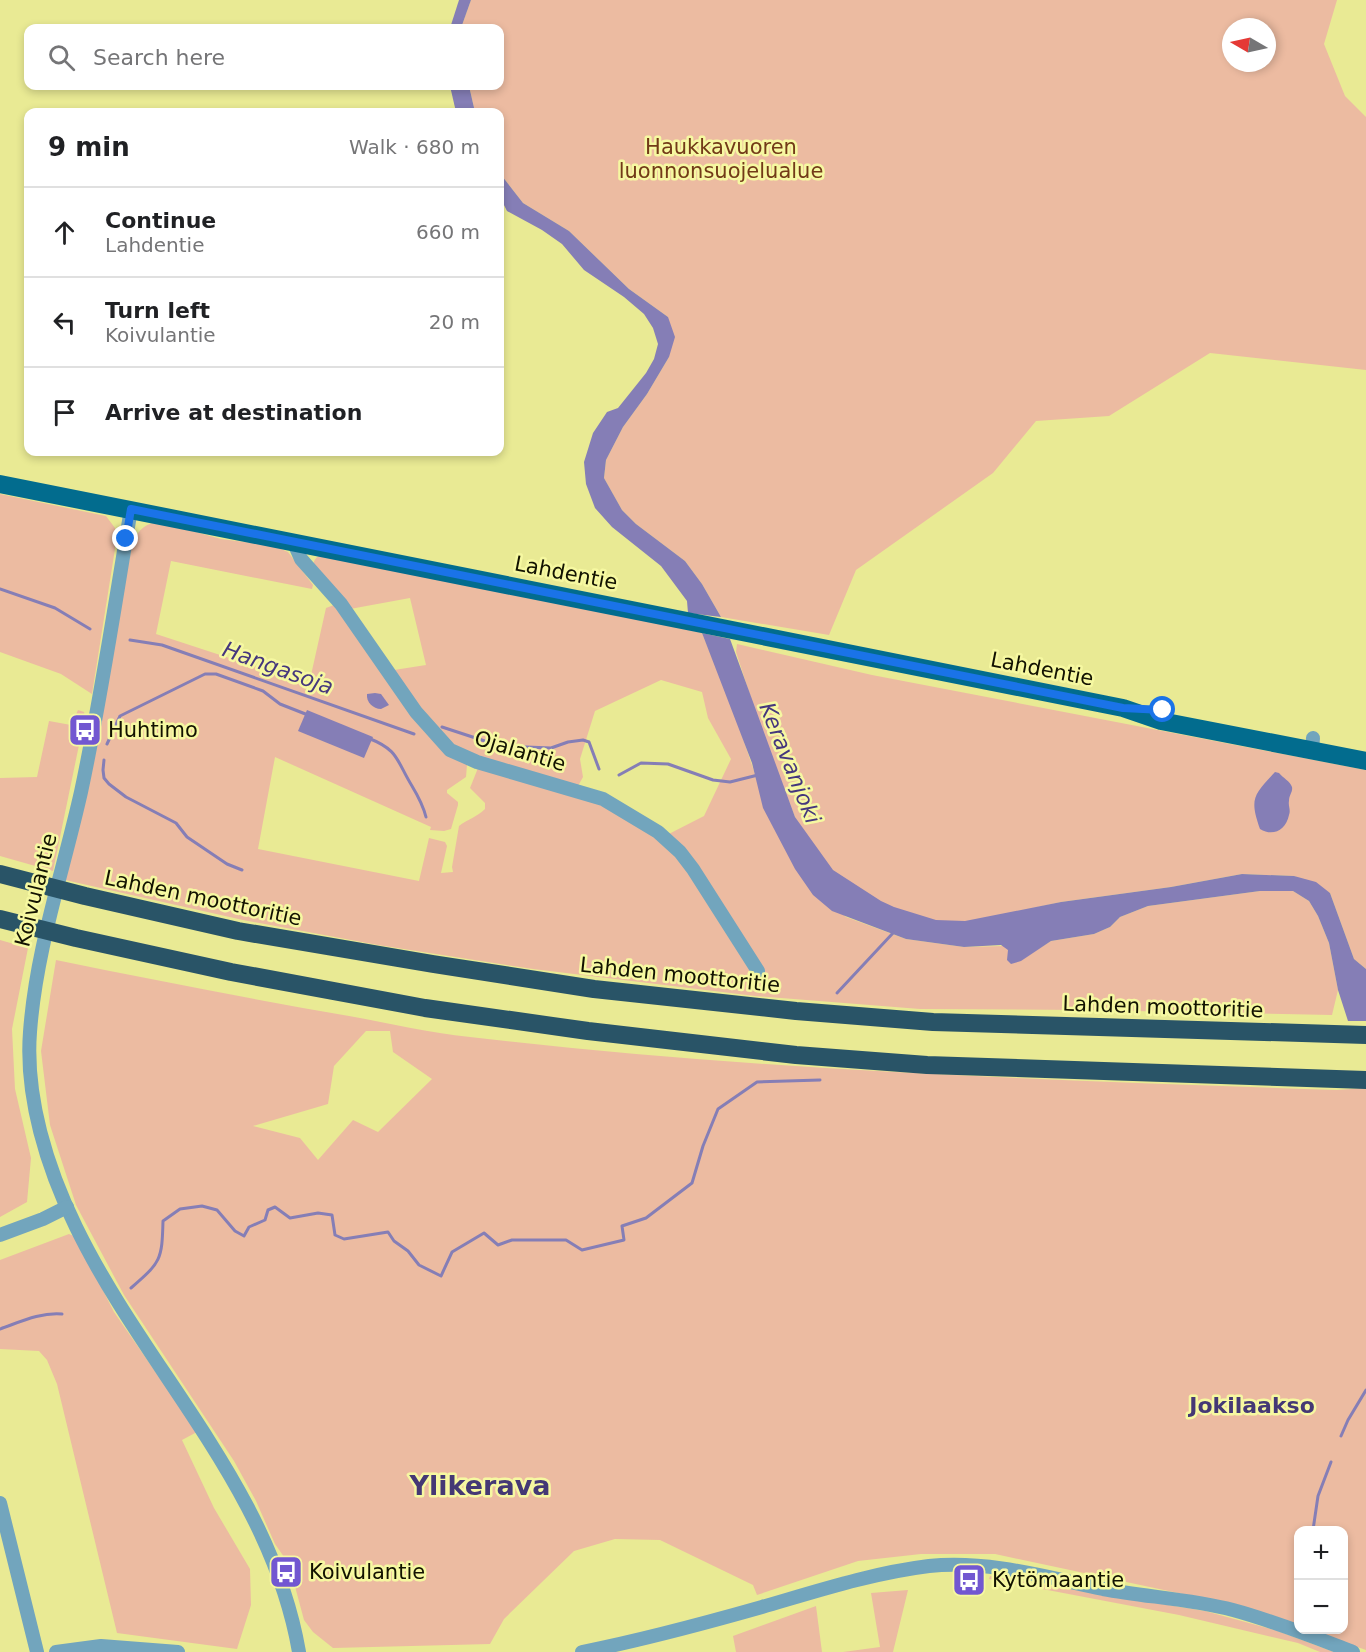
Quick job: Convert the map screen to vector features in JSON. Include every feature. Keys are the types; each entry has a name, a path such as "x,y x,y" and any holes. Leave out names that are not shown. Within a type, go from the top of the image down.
{"highway":[{"name":"Lahden moottoritie","path":"0,874 238,931 594,989 796,1011 933,1022 1366,1035"},
{"path":"0,919 22,926 231,972 425,1008 588,1031 796,1055 927,1065 1359,1080"}],"main road":[{"name":"Lahdentie","path":"0,483 1123,708 1161,721 1312,744 1366,749"},
{"name":"Lahdentie","path":"1312,744 1366,761"}],"street":[{"name":"Koivulantie","path":"131,509 81,791 41,956 30,1035 32,1085 41,1131 67,1207 90,1255 118,1304 210,1439 244,1499 279,1576 299,1652"},
{"name":"Ojalantie","path":"293,541 302,559 341,604 416,712 450,750 477,762 603,799 658,832 680,852 693,869 758,971"},
{"path":"0,1235 48,1217 67,1207"},
{"path":"0,1503 38,1652"},
{"path":"582,1652 673,1632 849,1582 892,1572 954,1565 1013,1570 1106,1589 1233,1610 1353,1652"},
{"path":"56,1652 101,1646 178,1652"}],"green space":[{"name":"Haukkavuoren luonnonsuojelualue","path":"471,0 1337,0 1324,44 1345,96 1366,117 1366,370 1210,353 1109,416 1036,421 993,473 856,570 829,635 721,617 702,584 685,561 636,524 622,510 604,478 606,460 623,427 647,394 669,357 668,317 629,289 569,231 523,203 504,179 504,108 474,108 470,90 504,90 504,24 462,24"},
{"path":"0,494 106,516 115,528 115,549 92,694 61,674 0,652"},
{"path":"152,523 171,525 221,539 274,546 288,552 313,585 312,589 171,561 156,634 309,684 326,608 334,605 438,745 467,765 466,777 447,790 458,805 451,829 444,831 430,830 431,827 275,757 258,849 419,881 429,838 445,842 447,846 441,873 453,872 459,826 485,809 485,803 470,788 478,768 483,767 597,803 619,813 659,839 704,816 731,759 708,718 702,692 661,680 595,711 580,759 583,777 578,786 477,758 452,747 413,702 394,670 426,665 410,598 350,609 313,566 316,558 324,555 679,626 679,628 702,633 734,712 756,777 768,792 788,836 790,852 807,880 846,917 906,939 964,947 1004,946 1012,940 1022,939 1040,948 1051,941 1094,934 1110,927 1120,917 1148,906 1260,891 1293,891 1309,901 1329,943 1338,990 1332,1015 920,1009 755,996 533,969 378,945 243,920 65,880 86,788 131,550 138,534"},
{"path":"737,644 872,675 1366,770 1366,969 1354,959 1330,893 1294,876 1242,874 1171,887 1061,902 942,928 837,886 795,817 762,732 736,652"},
{"path":"78,710 84,712 85,716 53,871 0,856 0,778 37,777 49,721 71,725"},
{"path":"0,940 28,948 12,1029 15,1089 31,1158 27,1202 0,1217"},
{"path":"56,960 425,1030 578,1049 903,1073 1337,1090 1366,1088 1366,1650 1320,1634 1348,1634 1348,1526 1294,1526 1294,1625 1239,1606 995,1554 921,1554 858,1561 757,1595 753,1585 660,1540 615,1539 574,1551 504,1619 490,1644 333,1648 313,1632 304,1620 289,1564 275,1544 256,1501 234,1461 124,1295 76,1205 50,1125 41,1051","holes":["366,1031 390,1031 393,1052 432,1079 378,1132 353,1120 318,1160 300,1138 253,1126 328,1104 334,1066"]},
{"path":"69,1234 76,1237 114,1312 197,1432 182,1440 214,1508 250,1569 251,1605 237,1649 117,1633 57,1384 47,1360 39,1351 0,1349 0,1260"},
{"path":"990,1576 1205,1611 1275,1630 1334,1652 1320,1652 1298,1643 1179,1615 989,1579"},
{"path":"908,1590 893,1652 843,1652 880,1647 871,1593"},
{"path":"816,1606 822,1652 736,1652 733,1636"}],"shaded area":[{"path":"459,0 471,0 462,24 451,24"},
{"path":"451,90 470,90 474,108 455,108"},
{"path":"504,179 523,203 569,231 629,289 668,317 675,337 669,357 647,394 623,427 606,460 604,478 622,510 636,524 685,561 702,584 721,617 688,613 687,601 661,566 612,527 595,508 586,484 584,462 593,433 607,412 618,408 646,373 654,359 658,344 653,328 644,314 624,297 584,270 562,244 507,211 504,205"},
{"path":"702,633 730,639 795,817 833,870 881,901 936,920 965,921 1061,902 1171,887 1242,874 1294,876 1316,882 1330,893 1354,959 1366,969 1366,1021 1348,1021 1338,990 1329,943 1318,916 1309,901 1293,891 1260,891 1148,906 1120,917 1110,927 1094,934 1051,941 1021,961 1011,964 1007,960 1008,950 1001,945 964,947 906,939 832,911 813,895 795,869 763,808 752,763"},
{"path":"367,694 381,694 389,705 381,709 373,706"},
{"path":"307,710 373,737 364,758 298,731"},
{"path":"1275,772 1288,781 1292,789 1289,799 1290,811 1285,825 1278,831 1270,832 1260,829 1254,803 1262,786"}],"waterway":[{"name":"Hangasoja","path":"0,589 55,608 90,629"},
{"name":"Hangasoja","path":"130,640 162,645 414,734"},
{"path":"107,744 120,716 205,674 216,674 263,691 280,704 308,715"},
{"name":"Hangasoja","path":"442,727 500,746 551,748 583,740 589,742 599,769"},
{"path":"368,738 386,747 396,757 426,817"},
{"path":"104,760 104,778 109,784 126,797 176,823 187,837 227,864 242,870"},
{"name":"Hangasoja","path":"619,775 641,763 668,764 713,780 730,782 758,775"},
{"path":"837,993 893,933"},
{"path":"131,1288 149,1272 158,1259 162,1244 163,1221 180,1209 202,1206 217,1210 235,1231 244,1236 249,1227 265,1220 268,1210 275,1207 290,1218 318,1213 332,1215 335,1235 344,1239 388,1232 419,1265 441,1276 452,1252 484,1233 498,1245 512,1240 566,1240 582,1250 624,1240 622,1226 646,1218 692,1183 703,1146 718,1109 757,1082 820,1080"},
{"path":"0,1329 38,1316 62,1314"},
{"path":"1341,1436 1366,1390"},
{"path":"1314,1526 1318,1496 1331,1462"}],"place":[{"name":"Huhtimo","path":"85,730"},
{"name":"Koivulantie","path":"286,1572"},
{"name":"Kytömaantie","path":"969,1580"}],"district":[{"name":"Jokilaakso","path":"1252,1405"},
{"name":"Ylikerava","path":"480,1485"}],"route":[{"path":"126,539 131,509 1123,708 1163,710"}],"water label":[{"name":"Keravanjoki","path":"790,763"}]}
